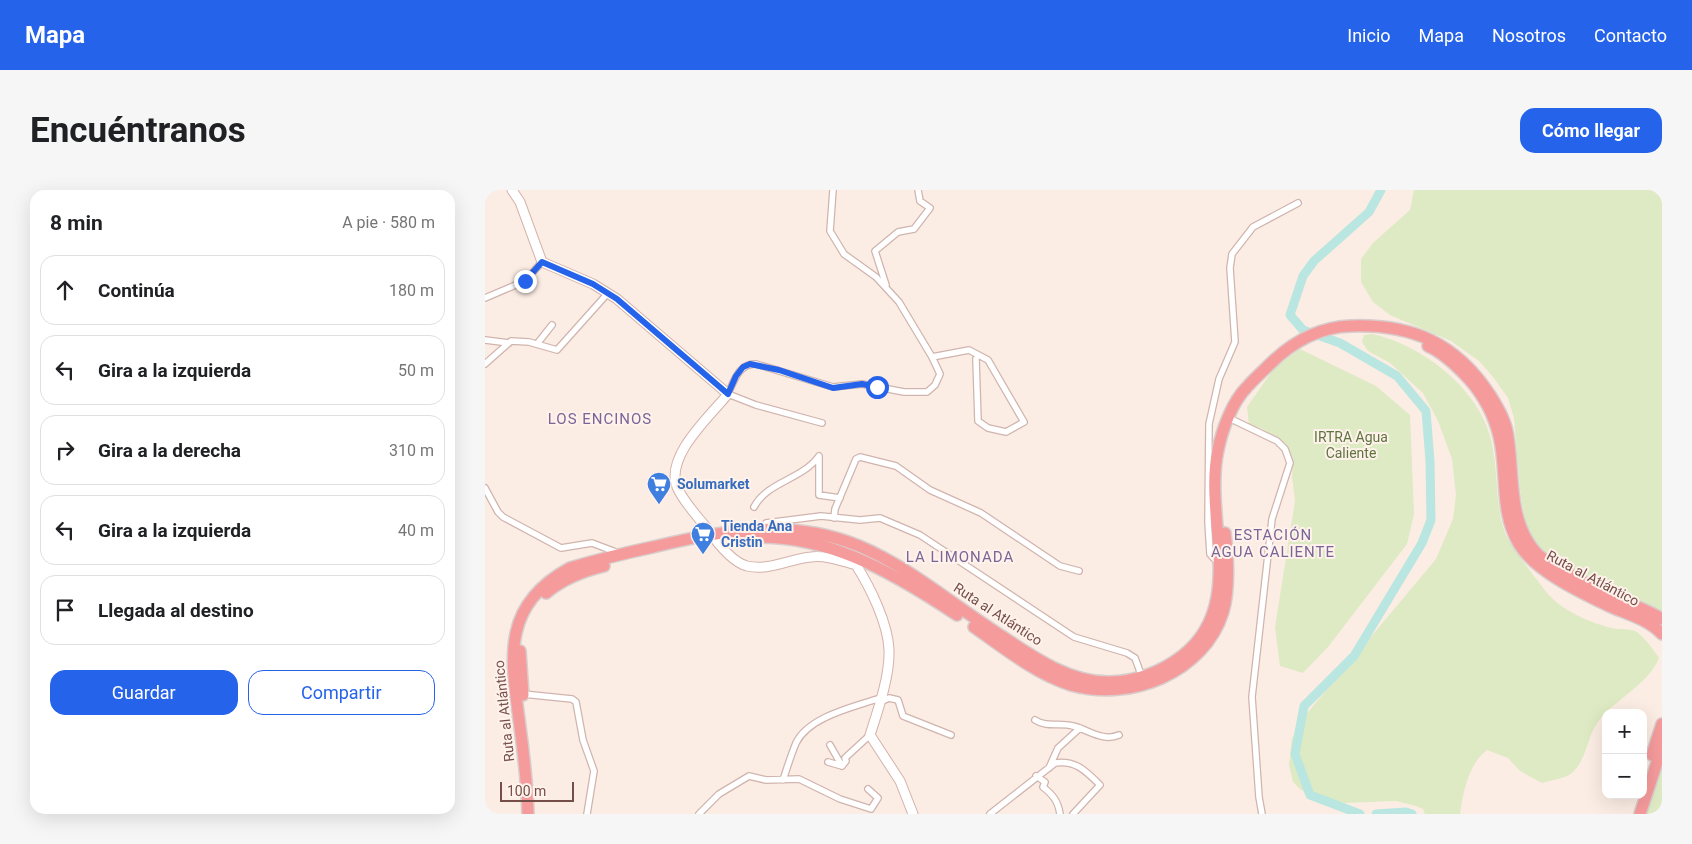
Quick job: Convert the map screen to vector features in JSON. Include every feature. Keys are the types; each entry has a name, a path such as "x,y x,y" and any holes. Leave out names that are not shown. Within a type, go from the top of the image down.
{"highway":[{"name":"Ruta al Atlántico","path":"528,814 526,771 512,670 513,642 518,621 532,598 553,577 570,568 622,554 759,528 815,532 859,546 905,571 1001,635 1063,673 1081,679 1107,682 1142,676 1172,663 1200,639 1209,625 1216,604 1219,564 1215,473 1217,451 1231,418 1245,388 1268,366 1289,347 1323,330 1353,326 1386,328 1419,336 1446,347 1461,358 1483,384 1503,418 1508,435 1517,520 1523,534 1540,557 1610,596 1647,610 1662,620"},
{"name":"Ruta al Atlántico","path":"1386,328 1443,354 1461,370 1486,402 1500,437 1506,505 1511,530 1526,554 1548,572 1608,606 1654,627 1662,634"},
{"name":"Ruta al Atlántico","path":"535,814 533,778 523,694 520,640 535,605 557,584 597,568 713,536 789,538 817,544 853,556 902,579 1041,672 1070,685 1108,691 1139,687 1177,670 1195,656 1209,640 1223,613 1227,595 1220,476 1222,454 1231,418"},
{"path":"1647,768 1662,724"},
{"path":"1640,814 1662,747"},
{"path":"1633,814 1637,799"}],"street":[{"path":"512,190 520,202 542,262 593,284 608,293 728,394 756,405 822,423"},
{"path":"833,190 830,231 844,254 876,277 899,302 933,358 940,374 935,385 927,392 904,392 862,384 833,388 779,370 750,364 743,367 736,376 728,394 681,451 676,463 674,478 678,488 713,536 737,562 747,566 768,568 812,556 856,565 881,613 889,649 888,666 870,735 845,758 846,761 842,766"},
{"path":"888,289 875,252 898,232 914,228 922,221 930,208 920,201 918,190"},
{"path":"1219,564 1210,554 1209,424 1219,379 1235,342 1230,268 1232,254 1253,227 1298,203"},
{"path":"485,298 525,281 542,262"},
{"path":"485,364 511,340 537,344 557,350 608,293"},
{"path":"537,344 552,325"},
{"path":"485,340 509,343"},
{"path":"933,358 969,350 988,360 1024,422 1006,432 988,428 978,421 976,359"},
{"path":"1231,418 1277,441 1285,449 1290,463 1272,519 1252,697 1259,797 1262,814"},
{"path":"754,507 766,492 813,465 819,456 819,495 840,498"},
{"path":"834,518 856,459 860,457 896,466 930,490 981,513 1060,566 1079,571"},
{"path":"485,488 498,512 503,517 561,548 592,543 622,554"},
{"path":"759,528 766,523 821,516 860,520 880,518 920,535 1074,637 1127,653 1135,658 1142,676"},
{"path":"523,694 572,699 576,702 583,740 595,771 587,814"},
{"path":"783,780 797,741 807,731 829,715 880,700 889,698 898,700 903,716 951,735"},
{"path":"1035,720 1043,725 1059,724 1080,728 1099,736 1112,738 1119,735"},
{"path":"1049,768 1058,748 1080,728"},
{"path":"870,735 899,781 913,814"},
{"path":"830,745 842,766"},
{"path":"990,814 1037,776 1055,764 1067,761 1085,770 1100,786 1073,814"},
{"path":"828,762 842,766"},
{"path":"699,814 719,794 749,776 766,780 799,779 840,799 871,809 878,798 868,789"},
{"path":"1037,776 1045,782 1043,787 1054,796 1060,814"}],"green space":[{"path":"1414,190 1662,190 1662,617 1543,553 1526,529 1520,489 1514,418 1508,398 1479,361 1451,341 1390,315 1373,302 1361,282 1361,259 1373,243 1410,210"},
{"path":"1372,334 1409,347 1444,370 1473,401 1483,418 1493,448 1499,509 1505,533 1547,592 1571,612 1587,620 1611,628 1637,632 1659,658 1654,668 1639,684 1610,709 1602,709 1602,717 1594,728 1581,761 1572,773 1562,778 1542,783 1520,771 1508,758 1487,750 1471,770 1460,814 1425,814 1423,809 1396,801 1344,803 1301,790 1293,782 1289,765 1292,738 1308,712 1436,559 1453,519 1456,495 1452,459 1438,421 1423,393 1390,363 1368,351 1362,342 1364,335"},
{"name":"IRTRA Agua Caliente","path":"1300,349 1376,386 1410,415 1414,514 1407,544 1328,647 1303,673 1280,666 1275,627 1295,501 1292,476 1293,461 1286,444 1261,428 1249,425 1247,407 1274,368"},
{"path":"1662,762 1662,814 1647,814"}],"waterway":[{"path":"1360,814 1310,795 1295,754 1304,706 1354,656 1422,543 1431,520 1430,461 1426,411 1397,376 1340,343 1303,330 1290,315 1303,276 1314,261 1369,212 1381,190"},
{"path":"1376,814 1406,812 1412,814"}],"place":[{"name":"Solumarket","path":"659,505"},
{"name":"Tienda Ana Cristin","path":"703,555"}],"district":[{"name":"LOS ENCINOS","path":"600,419"},
{"name":"ESTACIÓN AGUA CALIENTE","path":"1273,544"},
{"name":"LA LIMONADA","path":"960,557"}],"route":[{"path":"525,281 542,262 593,284 617,299 728,394 736,376 743,367 750,364 779,370 833,388 855,387 862,384 877,387"}]}
